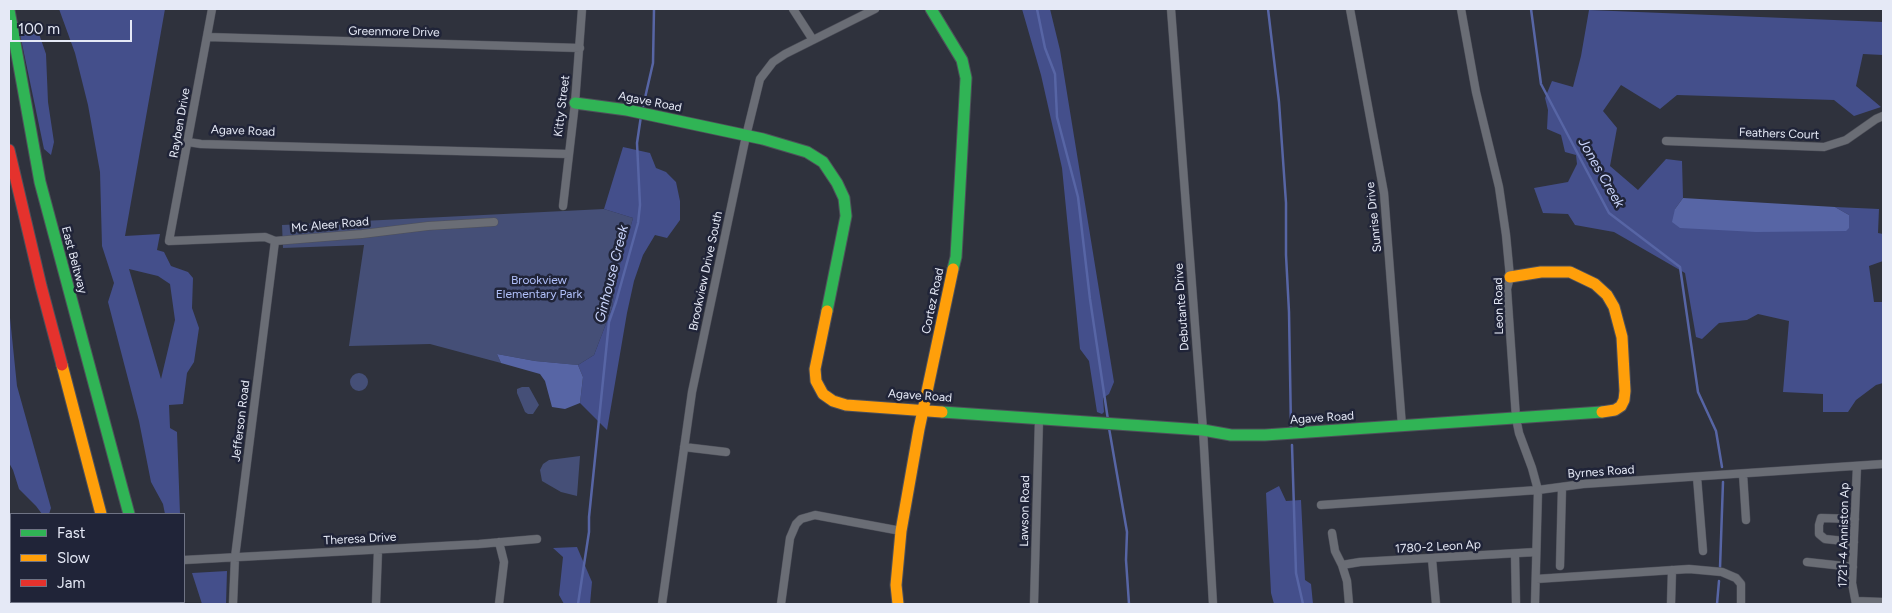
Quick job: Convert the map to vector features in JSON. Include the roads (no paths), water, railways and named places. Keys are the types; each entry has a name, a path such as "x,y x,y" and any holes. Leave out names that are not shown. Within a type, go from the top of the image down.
{"main road":[{"name":"Cortez Road","path":"898,604 896,585 902,531 919,429 956,257 966,98 966,78 962,60 931,9"},
{"name":"East Beltway","path":"9,10 40,182 129,513"},
{"name":"Agave Road","path":"574,103 627,110 791,146 807,152 823,162 837,183 844,198 846,216 815,369 816,381 823,394 833,402 846,405 924,409 1202,430 1231,434 1265,435 1616,410 1624,400 1625,391 1619,322 1614,307 1607,295 1595,284 1584,278 1561,271 1510,277"},
{"path":"9,150 44,295 101,513"}],"street":[{"name":"Rayben Drive","path":"169,241 212,9"},
{"name":"Kitty Street","path":"563,206 580,48 582,9"},
{"path":"793,9 813,40"},
{"name":"Brookview Drive South","path":"662,604 692,392 746,136 760,79 772,62 875,9"},
{"name":"Debutante Drive","path":"1171,9 1213,604"},
{"name":"Sunrise Drive","path":"1350,9 1384,193 1402,426"},
{"name":"Leon Road","path":"1461,9 1476,92 1499,187 1510,277 1507,289 1516,418 1519,433 1538,490 1534,604"},
{"name":"Greenmore Drive","path":"207,38 580,48"},
{"name":"Feathers Court","path":"1666,141 1824,147 1846,140 1876,118 1883,116"},
{"name":"Agave Road","path":"188,142 261,146 568,154"},
{"name":"Mc Aleer Road","path":"169,241 265,237 275,241 362,234 428,226 494,222"},
{"name":"Jefferson Road","path":"233,604 234,558 275,241"},
{"name":"Lawson Road","path":"1034,604 1039,419"},
{"path":"684,447 726,452"},
{"name":"Byrnes Road","path":"1321,505 1883,464"},
{"name":"1721-4 Anniston Ap","path":"1856,603 1852,583 1857,466"},
{"path":"1743,474 1746,520"},
{"path":"1697,477 1703,551"},
{"path":"1560,566 1562,487"},
{"path":"781,604 790,538 796,524 801,519 808,516 822,516 902,531"},
{"path":"1854,542 1826,539 1820,534 1819,525 1821,518 1855,519"},
{"path":"1332,533 1335,551 1347,581 1348,604"},
{"name":"Theresa Drive","path":"185,560 538,539"},
{"path":"499,542 504,562 500,604"},
{"path":"376,604 378,550"},
{"name":"1780-2 Leon Ap","path":"1342,565 1360,562 1536,552"},
{"path":"1515,554 1516,604"},
{"path":"1432,559 1436,604"},
{"path":"1807,562 1853,567"},
{"path":"1536,579 1690,569 1722,572 1736,578 1741,584 1741,604"},
{"path":"1671,604 1672,570"},
{"path":"1856,603 1883,602"}],"waterway":[{"name":"Ginhouse Creek","path":"642,111 653,63 654,9"},
{"path":"1037,9 1045,48 1055,74 1057,117 1078,197 1090,299 1108,420"},
{"path":"1268,9 1279,102 1286,203 1291,429"},
{"name":"Jones Creek","path":"1531,9 1541,84 1609,213 1680,267 1698,392 1716,431 1722,467"},
{"name":"Ginhouse Creek","path":"578,604 589,532 609,322 638,223 640,205 637,143 641,116"},
{"path":"1109,428 1127,532 1126,560 1129,604"},
{"path":"1292,445 1296,573 1303,604"},
{"name":"Jones Creek","path":"1720,568 1723,482"},
{"name":"Jones Creek","path":"1717,604 1719,581"}],"park label":[{"name":"Brookview Elementary Park","path":"539,287"}]}
